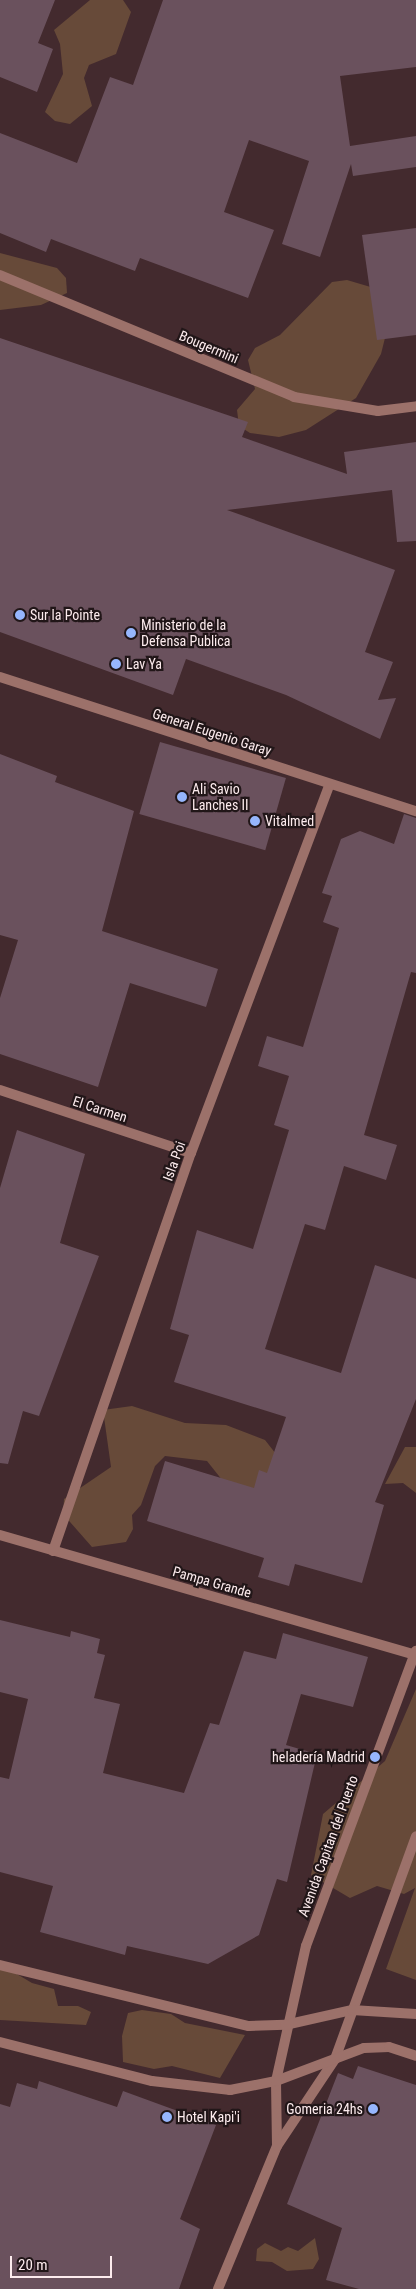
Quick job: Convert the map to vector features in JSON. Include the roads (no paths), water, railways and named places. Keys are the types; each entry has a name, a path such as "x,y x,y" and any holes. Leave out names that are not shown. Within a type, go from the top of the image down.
{"street":[{"name":"Bougermini","path":"0,275 294,397 378,410 416,406"},
{"name":"General Eugenio Garay","path":"0,678 416,811"},
{"name":"Isla Poi","path":"54,1551 191,1153 330,784"},
{"name":"El Carmen","path":"0,1090 191,1153"},
{"name":"Pampa Grande","path":"0,1535 416,1654"},
{"name":"Avenida Capitan del Puerto","path":"277,2146 276,2081 284,2025 306,1946 416,1654"},
{"name":"Avenida Capitan del Puerto","path":"218,2289 277,2146 335,2059 416,1836"},
{"path":"0,1966 249,2026 284,2025 352,2010 416,2014"},
{"path":"0,2042 196,2089 230,2090 276,2081 364,2048 389,2047 416,2056"}],"place":[{"name":"Sur la Pointe","path":"20,615"},
{"name":"Ministerio de la Defensa Publica","path":"131,633"},
{"name":"Lav Ya","path":"116,664"},
{"name":"Ali Savio Lanches II","path":"182,797"},
{"name":"Vitalmed","path":"255,821"},
{"name":"heladería Madrid","path":"375,1757"},
{"name":"Gomeria 24hs","path":"373,2109"},
{"name":"Hotel Kapi'i","path":"167,2117"}]}
